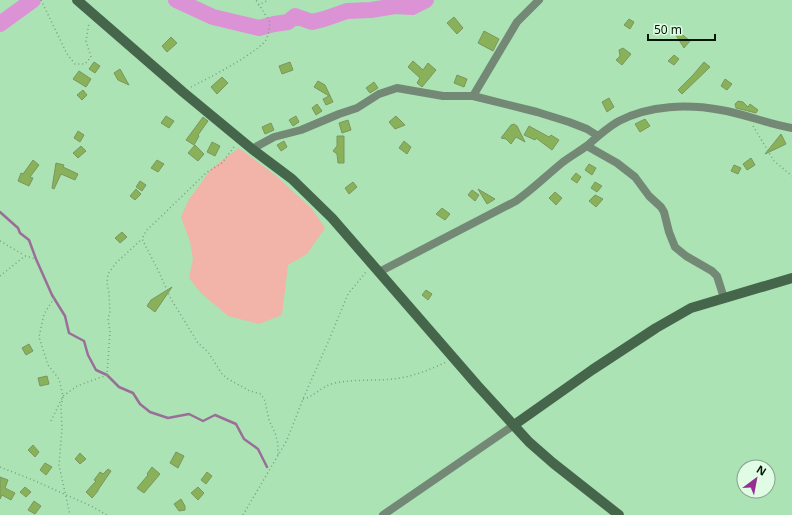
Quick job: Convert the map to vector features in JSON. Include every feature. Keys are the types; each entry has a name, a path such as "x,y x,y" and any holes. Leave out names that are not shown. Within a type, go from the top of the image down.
{"street":[{"path":"77,0 154,68 252,149 292,178 332,218 529,442 552,463 619,515"},
{"path":"473,96 517,22 539,0"},
{"path":"252,149 274,136 301,130 356,108 379,94 392,89 411,89 443,96 473,96 537,112 569,122 587,129 598,136"},
{"path":"379,272 451,233 516,201 535,187 564,161 627,117 655,109 675,107 696,108 721,110 792,128"},
{"path":"586,146 617,163 635,177 649,196 661,207 664,212 669,232 675,247 717,276 724,298"},
{"path":"383,515 592,370 656,328 691,308 792,278"}],"path":[{"path":"41,0 67,54 75,64 85,64 91,57 86,41 90,12"},
{"path":"187,88 213,76 256,50 267,39 270,22 256,0"},
{"path":"258,5 269,0"},
{"path":"747,117 774,161 792,176"},
{"path":"51,421 63,396 77,386 108,375 110,332 108,318 110,313 107,283 108,274 116,263 142,239 146,231 206,173 222,163 239,138"},
{"path":"142,239 158,270 170,299 198,343 208,352 222,374 228,379 250,391 261,394 265,401 275,433 278,444 278,455"},
{"path":"0,241 25,256 36,259"},
{"path":"0,276 25,256"},
{"path":"243,515 287,440 348,294 371,264"},
{"path":"54,298 44,314 39,337 48,365 59,380 63,396 61,406 59,465 70,515"},
{"path":"303,399 308,398 327,385 360,380 395,379 432,368 455,358"},
{"path":"0,468 34,480 107,515"}],"shaded area":[{"path":"239,148 275,175 312,209 325,228 307,254 288,265 282,315 259,324 228,316 201,293 189,278 193,259 190,242 181,217 188,201 211,169"}],"building":[{"path":"454,17 463,28 457,34 447,23"},
{"path":"629,19 634,22 630,29 624,25"},
{"path":"672,26 690,41 684,48 671,27"},
{"path":"484,31 499,39 493,51 478,43"},
{"path":"171,37 177,43 167,52 162,46"},
{"path":"623,48 631,54 622,65 616,60 620,56 619,50"},
{"path":"674,55 679,59 674,65 668,61"},
{"path":"413,61 423,70 428,63 436,70 422,87 417,83 420,78 408,67"},
{"path":"94,62 100,66 95,73 89,69"},
{"path":"290,62 293,70 282,74 279,66"},
{"path":"704,62 710,67 682,94 678,90"},
{"path":"120,69 129,85 118,80 114,73"},
{"path":"79,71 91,79 86,87 73,79"},
{"path":"457,75 467,79 464,87 454,83"},
{"path":"222,77 228,83 217,94 211,87"},
{"path":"725,79 732,84 727,90 721,86"},
{"path":"318,81 325,85 333,102 326,105 323,99 329,96 314,87"},
{"path":"374,82 378,88 370,93 366,88"},
{"path":"83,90 87,95 82,100 77,95"},
{"path":"609,98 614,107 607,112 602,102"},
{"path":"738,101 743,102 748,107 750,104 758,110 756,113 736,108 735,104"},
{"path":"317,104 322,111 316,115 312,108"},
{"path":"166,116 174,121 169,128 161,123"},
{"path":"296,116 299,122 293,126 289,120"},
{"path":"396,116 405,125 395,129 389,122"},
{"path":"203,117 208,121 198,135 199,136 194,145 186,140"},
{"path":"645,119 650,126 640,132 635,124"},
{"path":"348,120 351,130 342,133 339,123"},
{"path":"271,123 274,130 265,134 262,127"},
{"path":"514,124 517,126 525,142 516,137 511,144 506,139 501,138 511,125"},
{"path":"529,126 549,137 551,135 559,140 552,150 536,138 535,140 524,135"},
{"path":"78,131 84,135 80,142 74,138"},
{"path":"781,134 786,144 765,154"},
{"path":"337,136 344,136 344,163 338,163 337,154 333,151 337,146"},
{"path":"284,141 287,147 281,151 277,145"},
{"path":"404,141 411,147 407,154 399,148"},
{"path":"212,142 220,146 215,156 207,152"},
{"path":"195,145 204,154 198,161 188,153"},
{"path":"81,146 86,151 78,158 73,153"},
{"path":"751,158 755,165 747,170 743,164"},
{"path":"33,160 39,165 30,177 33,178 29,186 18,181 21,173 23,174"},
{"path":"157,160 164,164 158,172 151,168"},
{"path":"56,163 64,165 63,167 78,174 75,180 61,174 54,189 52,188"},
{"path":"589,164 596,168 592,175 585,170"},
{"path":"734,165 741,168 738,174 731,171"},
{"path":"576,173 581,177 577,183 571,179"},
{"path":"140,181 146,185 142,191 136,187"},
{"path":"353,182 357,187 349,194 345,188"},
{"path":"595,182 602,186 597,192 591,188"},
{"path":"136,189 141,194 135,200 130,196"},
{"path":"478,189 495,199 487,204"},
{"path":"472,190 479,195 475,201 468,195"},
{"path":"555,192 562,198 556,205 549,198"},
{"path":"595,195 603,199 596,207 589,201"},
{"path":"442,208 450,214 445,220 436,214"},
{"path":"122,232 127,237 120,243 115,238"},
{"path":"172,287 155,312 147,306 151,300"},
{"path":"426,290 432,294 428,300 422,295"},
{"path":"29,344 33,351 26,355 22,348"},
{"path":"47,376 49,384 40,386 38,378"},
{"path":"33,445 39,452 35,457 28,450"},
{"path":"176,452 184,456 178,468 170,463"},
{"path":"80,453 86,459 80,464 75,459"},
{"path":"45,463 52,467 46,475 40,470"},
{"path":"152,467 160,474 144,493 137,488 148,475 147,474"},
{"path":"108,469 111,471 92,498 86,492 96,481 94,480 100,472 103,474"},
{"path":"207,472 212,476 206,484 201,480"},
{"path":"0,477 8,480 5,488 15,493 11,500 2,495 0,499"},
{"path":"25,487 31,492 26,497 20,492"},
{"path":"198,487 204,493 198,500 191,493"},
{"path":"181,499 185,506 185,510 179,511 174,504"},
{"path":"34,501 41,506 35,514 28,510"}],"waterway":[{"path":"0,24 33,0"},
{"path":"176,0 213,17 259,28 288,22 295,16 312,22 347,11 371,10 395,6 412,7 426,0"},
{"path":"0,212 18,228 20,233 29,240 52,295 65,316 69,333 84,341 88,355 96,370 107,375 119,387 133,393 140,404 150,412 168,418 189,414 203,421 215,415 236,424 244,439 258,449 267,467"}]}
